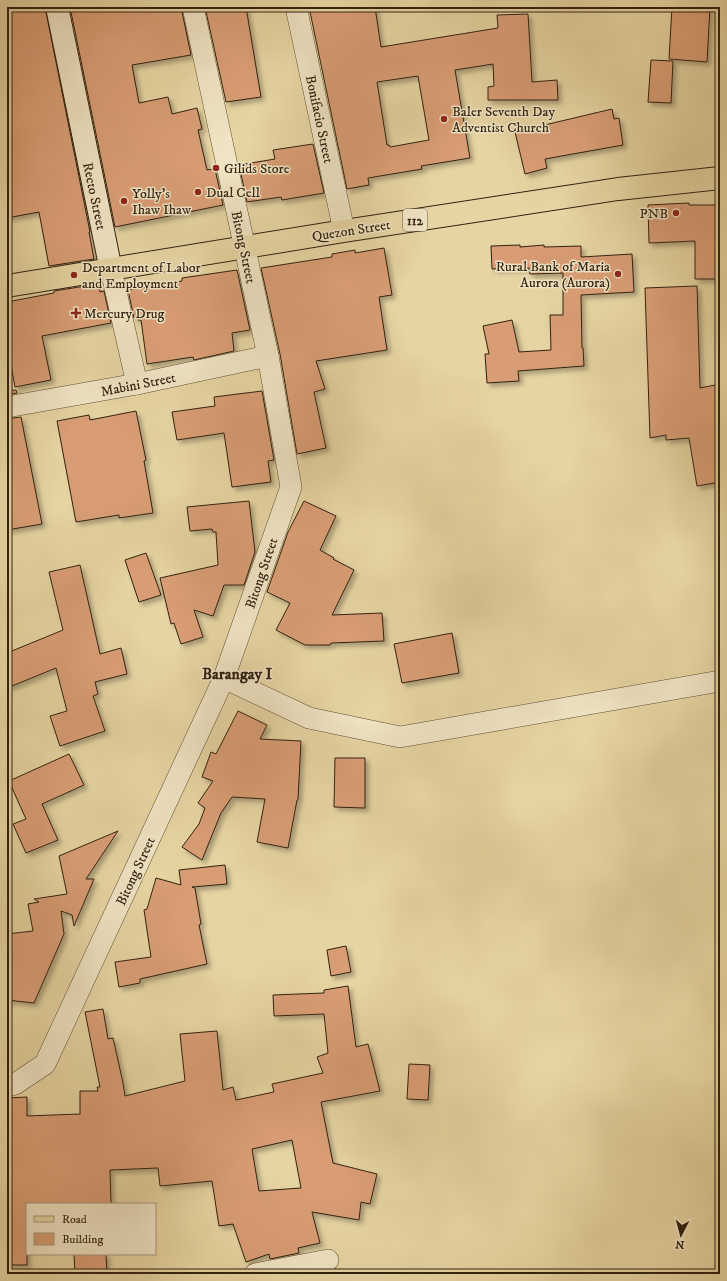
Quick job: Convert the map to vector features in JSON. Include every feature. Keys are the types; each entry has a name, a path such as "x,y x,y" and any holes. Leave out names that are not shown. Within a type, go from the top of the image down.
{"main road":[{"name":"Quezon Street","path":"7,286 344,231 618,189 720,178"}],"street":[{"name":"Recto Street","path":"57,7 110,270 137,384"},
{"name":"Bitong Street","path":"7,1086 14,1084 46,1064 224,678 292,487 268,356 193,7"},
{"name":"Bonifacio Street","path":"296,7 344,231"},
{"name":"Mabini Street","path":"7,407 137,384 268,356"},
{"path":"224,678 310,718 400,737 720,681"},
{"path":"255,1274 328,1260"}],"building":[{"path":"7,7 45,7 90,232 94,259 49,266 39,212 7,218"},
{"path":"70,7 181,7 191,55 132,65 139,103 168,97 172,114 197,108 202,129 198,130 207,170 215,169 223,205 115,227"},
{"path":"205,7 246,7 261,97 226,102"},
{"path":"309,7 375,7 381,47 498,28 497,15 528,14 532,82 557,80 558,100 488,100 488,87 494,86 493,64 455,70 470,158 421,166 422,169 368,178 369,185 347,189","holes":["418,76 429,140 390,147 387,145 377,82"]},
{"path":"672,7 710,7 707,62 669,59"},
{"path":"651,60 673,61 671,103 648,102"},
{"path":"612,109 614,119 619,118 623,145 545,159 547,168 525,174 515,132"},
{"path":"313,144 324,193 282,200 281,197 247,202 239,165 275,159 273,150"},
{"path":"689,203 689,205 720,205 720,279 695,279 695,241 649,243 648,205"},
{"path":"520,245 520,247 544,245 544,247 581,246 581,257 632,254 634,292 581,295 582,348 584,366 518,371 519,381 487,383 485,354 489,354 483,326 512,320 519,352 551,350 550,315 563,315 563,273 530,274 529,268 492,269 491,246"},
{"path":"384,248 392,295 379,297 387,350 316,361 325,389 314,392 326,448 297,454 280,354 261,268 332,257 332,254 355,250 355,253"},
{"path":"237,270 250,330 232,333 234,351 194,360 193,357 147,364 141,320 134,318 128,290 182,281 182,278"},
{"path":"98,284 100,292 104,291 111,323 42,336 51,380 15,387 7,343 7,302 54,293 54,291"},
{"path":"697,286 700,388 720,384 720,482 697,486 689,438 666,440 666,435 650,438 645,288"},
{"path":"16,390 17,393 7,395 7,391"},
{"path":"262,391 274,460 268,461 271,482 232,487 224,433 177,440 172,412 215,406 214,397"},
{"path":"136,411 146,460 144,461 153,513 119,518 119,515 76,522 57,421 89,415 90,420"},
{"path":"21,417 42,524 7,530 7,419"},
{"path":"249,501 255,552 244,585 224,585 213,616 194,610 203,637 181,644 174,623 171,624 160,578 218,565 216,532 213,532 212,529 190,531 187,507"},
{"path":"304,501 336,516 320,550 354,570 332,615 382,613 384,641 331,643 330,645 305,645 276,630 290,603 267,592 288,532"},
{"path":"146,553 161,595 139,602 125,560"},
{"path":"80,565 100,654 121,648 127,674 95,682 98,694 93,696 105,731 60,746 50,716 67,711 56,668 7,688 7,653 63,630 49,572"},
{"path":"452,633 459,673 402,683 394,644"},
{"path":"238,711 267,725 260,739 301,741 298,800 288,848 257,842 265,799 232,797 221,813 202,860 182,847 199,824 205,808 198,803 213,781 202,777 211,752 216,754"},
{"path":"69,754 84,785 42,804 58,840 26,853 13,824 26,819 9,781"},
{"path":"335,758 365,758 365,808 334,807"},
{"path":"118,831 86,879 94,879 74,926 72,915 61,911 64,934 34,1003 7,1000 7,934 33,931 28,904 39,902 34,899 67,894 59,856"},
{"path":"225,865 227,884 192,887 195,888 201,924 199,925 207,964 140,979 140,983 119,987 115,962 151,957 144,910 147,909 156,878 181,885 179,870"},
{"path":"346,946 351,972 331,976 327,950"},
{"path":"348,986 356,1047 368,1044 380,1091 321,1102 333,1163 377,1174 370,1204 361,1202 359,1220 312,1212 320,1243 298,1248 299,1253 270,1259 269,1254 246,1262 233,1224 219,1226 212,1181 160,1186 158,1168 110,1170 111,1203 26,1203 27,1265 7,1265 7,1098 27,1097 27,1116 80,1114 80,1091 98,1091 97,1087 100,1087 85,1012 103,1009 108,1039 113,1038 125,1096 185,1081 180,1034 217,1031 223,1090 233,1087 236,1100 274,1092 272,1084 323,1073 317,1057 328,1053 324,1014 274,1016 273,995 324,993 324,990","holes":["292,1140 301,1188 259,1191 252,1149"]},
{"path":"409,1064 430,1065 428,1100 407,1099"},
{"path":"74,1255 106,1255 107,1274 75,1274"}],"place":[{"name":"Baler Seventh Day Adventist Church","path":"444,119"},
{"name":"Gilids Store","path":"216,168"},
{"name":"Dual Cell","path":"198,192"},
{"name":"Yolly's Ihaw Ihaw","path":"124,201"},
{"name":"PNB","path":"676,213"},
{"name":"Rural Bank of Maria Aurora (Aurora)","path":"618,274"},
{"name":"Department of Labor and Employment","path":"74,275"},
{"name":"Mercury Drug","path":"76,313"}],"district":[{"name":"Barangay I","path":"237,673"}]}
